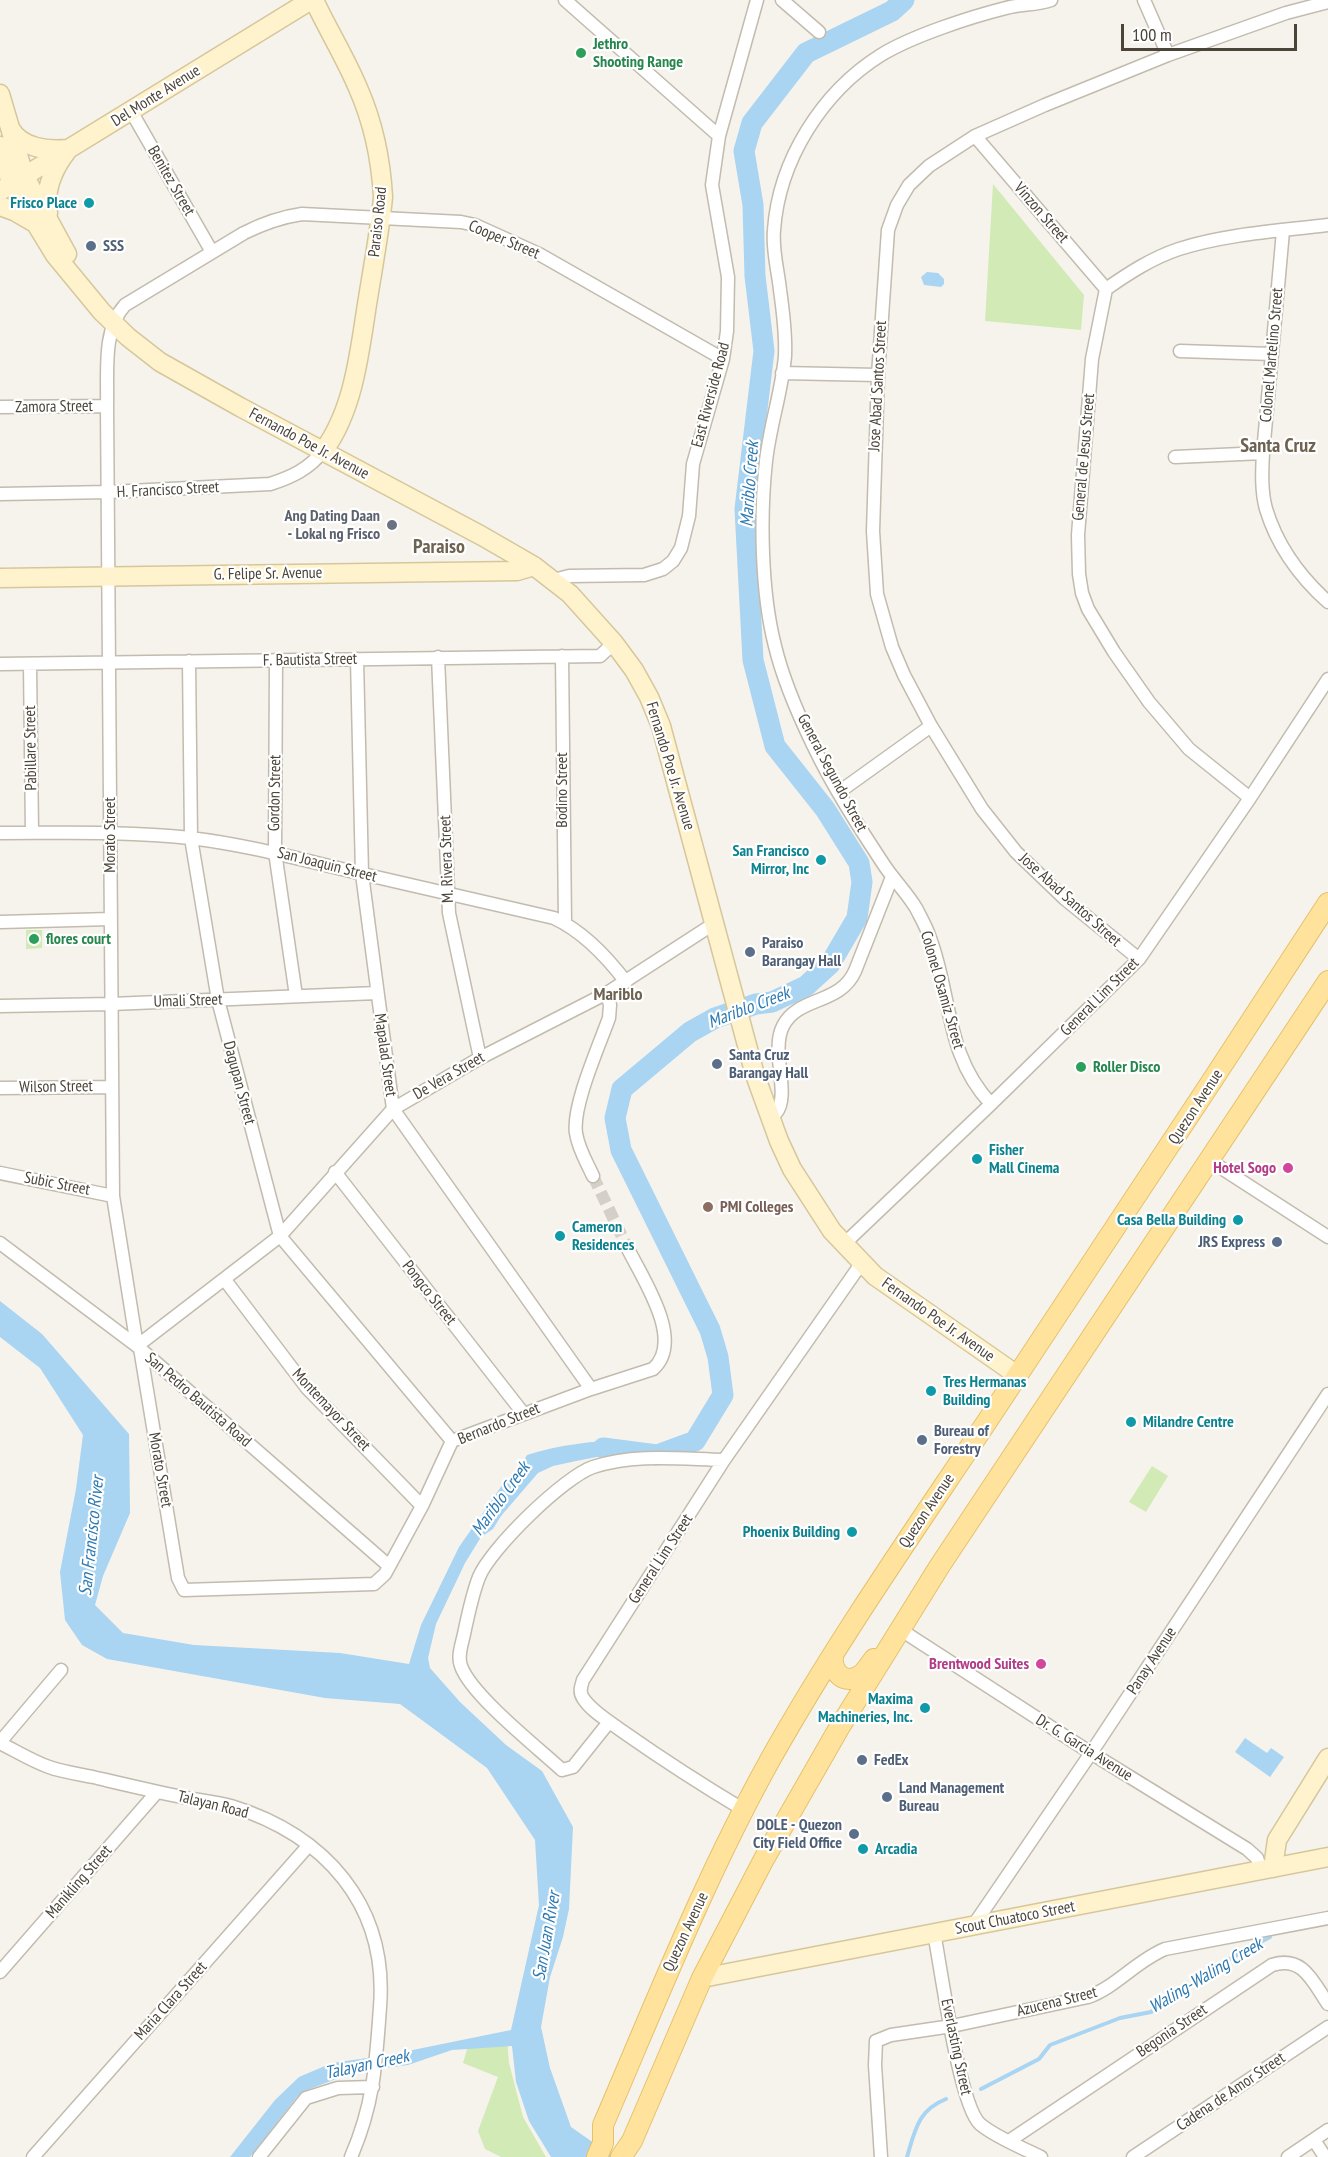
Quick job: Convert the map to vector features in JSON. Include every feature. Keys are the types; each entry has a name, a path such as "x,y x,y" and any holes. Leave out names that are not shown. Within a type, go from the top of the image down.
{"main road":[{"name":"Del Monte Avenue","path":"12,183 313,0"},
{"name":"Paraiso Road","path":"313,0 359,88 371,126 381,173 383,197 354,376 339,422 332,439 324,450"},
{"name":"Fernando Poe Jr. Avenue","path":"0,94 10,128 12,183"},
{"path":"10,128 13,134 37,148 50,151 69,149"},
{"name":"Fernando Poe Jr. Avenue","path":"0,146 12,183 65,250 78,280 113,324 160,362 534,566 554,580 589,614 614,643 634,670 661,726 755,1075 783,1150 802,1187 832,1231 875,1276 1021,1370"},
{"path":"0,206 43,223 48,185 60,160 69,149"},
{"name":"G. Felipe Sr. Avenue","path":"0,578 517,571 534,566"},
{"name":"Quezon Avenue","path":"584,2157 599,2141 667,1972 769,1762 833,1655 1205,1094 1328,903"},
{"name":"Quezon Avenue","path":"627,2153 702,1978 764,1859 839,1728 939,1567 1328,981"},
{"path":"833,1655 837,1675 851,1679 862,1674 906,1623"},
{"path":"1267,1869 1277,1840 1328,1758"},
{"name":"Scout Chuatoco Street","path":"702,1978 1328,1857"}],"street":[{"path":"565,0 719,136"},
{"name":"East Riverside Road","path":"554,580 569,576 644,575 663,568 673,561 686,534 693,464 723,359 727,331 728,277 712,185 719,136 757,0"},
{"path":"782,0 819,32"},
{"name":"General Segundo Street","path":"892,877 839,792 814,746 794,703 775,647 764,585 765,465 770,424 785,355 784,321 773,244 774,229 780,198 800,141 817,114 860,71 882,55 903,44 1008,7 1051,0"},
{"path":"1144,0 1168,55"},
{"name":"Jose Abad Santos Street","path":"1139,959 1065,900 1016,852 982,808 931,726 892,647 877,594 873,531 878,375 888,230 897,205 909,184 929,166 975,136 1168,55 1286,13 1328,2"},
{"name":"Benitez Street","path":"131,111 212,252"},
{"name":"Vinzon Street","path":"975,136 1106,289"},
{"name":"Cooper Street","path":"113,324 117,313 125,305 264,223 302,214 381,217 475,225 539,254 723,359"},
{"path":"1106,289 1156,258 1180,249 1211,242 1328,225"},
{"name":"Colonel Martelino Street","path":"1283,231 1262,481 1266,508 1275,532 1300,574 1328,602"},
{"name":"General de Jesus Street","path":"1106,289 1092,359 1077,535 1082,593 1088,609 1114,652 1149,702 1189,749 1250,798"},
{"name":"Morato Street","path":"113,324 109,347 107,406 113,1196 178,1578 184,1590"},
{"path":"1180,351 1272,354"},
{"path":"782,373 878,375"},
{"name":"Zamora Street","path":"0,407 107,406"},
{"name":"H. Francisco Street","path":"0,494 109,492 270,484 305,469 324,450"},
{"path":"1175,457 1263,453"},
{"name":"F. Bautista Street","path":"0,664 600,656 614,643"},
{"name":"Bodino Street","path":"562,656 565,923"},
{"name":"M. Rivera Street","path":"438,657 449,912 480,1058"},
{"name":"Mapalad Street","path":"357,659 362,874 393,1109 591,1389"},
{"name":"Gordon Street","path":"276,660 274,852 296,996"},
{"name":"Dagupan Street","path":"189,662 191,838 218,1000 279,1236 452,1441"},
{"name":"Pabillare Street","path":"30,664 32,833"},
{"name":"General Lim Street","path":"844,1244 1139,959 1250,798 1328,679"},
{"path":"839,792 931,726"},
{"name":"San Joaquin Street","path":"0,833 110,832 191,838 274,852 448,892 554,918 565,923 588,942 626,982"},
{"path":"769,1115 776,1113 781,1104 778,1052 783,1026 795,1012 836,993 848,984 892,877"},
{"name":"Colonel Osamiz Street","path":"892,877 914,904 930,938 959,1054 975,1088 991,1104"},
{"path":"0,922 111,919"},
{"name":"De Vera Street","path":"138,1347 279,1236 393,1109 480,1058 607,993 715,923"},
{"name":"Umali Street","path":"0,1006 111,1004 377,993"},
{"path":"593,1176 578,1144 575,1124 577,1107 609,1018 610,1005 607,993"},
{"name":"Wilson Street","path":"0,1088 112,1087"},
{"path":"1209,1160 1328,1237"},
{"name":"Pongco Street","path":"335,1172 523,1413"},
{"name":"Subic Street","path":"0,1173 113,1196"},
{"name":"San Pedro Bautista Road","path":"0,1243 138,1347 389,1566"},
{"name":"Bernardo Street","path":"184,1590 374,1584 381,1580 422,1506 452,1441 523,1413 653,1369 661,1359 664,1327 628,1249"},
{"name":"General Lim Street","path":"744,1810 661,1759 609,1722 581,1695 584,1680 724,1460 863,1262"},
{"name":"Montemayor Street","path":"225,1280 307,1388 422,1506"},
{"name":"Panay Avenue","path":"973,1926 1091,1753 1328,1394"},
{"path":"609,1722 573,1767 562,1770 478,1693 461,1666 460,1656 467,1620 480,1576 487,1563 512,1533 566,1482 590,1468 607,1463 648,1458 724,1460"},
{"name":"Dr. G. Garcia Avenue","path":"906,1623 1091,1753 1247,1849 1267,1869"},
{"path":"0,1743 61,1670"},
{"name":"Talayan Road","path":"0,1743 48,1767 230,1806 262,1817 309,1845 350,1886 365,1912 378,1948 382,1989 378,2054 373,2087 363,2128 351,2157"},
{"name":"Manikling Street","path":"0,1972 158,1792"},
{"name":"Maria Clara Street","path":"33,2157 309,1845"},
{"name":"Azucena Street","path":"881,2157 875,2065 876,2041 891,2035 952,2026 1099,1994 1153,1954 1165,1949 1328,1918"},
{"name":"Everlasting Street","path":"934,1933 964,2090 973,2116 981,2125 1041,2157"},
{"name":"Begonia Street","path":"1009,2141 1272,1965 1282,1962 1296,1964 1310,1977 1328,2004"},
{"name":"Cadena de Amor Street","path":"1133,2157 1328,2027"},
{"path":"259,2157 306,2098 349,2086 373,2087"},
{"path":"1288,2157 1328,2130"},
{"path":"1314,2140 1326,2157"}],"green space":[{"path":"993,184 1084,295 1081,330 985,321"},
{"name":"flores court","path":"26,930 42,930 42,948 26,949"},
{"path":"1152,1466 1168,1476 1146,1512 1129,1502"},
{"path":"507,2038 509,2063 523,2117 546,2157 501,2157 485,2149 478,2131 498,2077 463,2063 468,2046"}],"water":[{"path":"927,272 938,273 944,279 944,284 941,287 924,285 921,277"},
{"path":"0,1301 42,1334 129,1434 130,1513 103,1576 95,1605 123,1633 194,1645 340,1653 409,1664 421,1625 459,1547 503,1484 516,1473 527,1455 575,1444 625,1440 632,1454 607,1455 576,1461 553,1466 538,1473 501,1516 493,1529 481,1537 465,1563 436,1624 428,1658 430,1668 460,1702 506,1745 542,1771 573,1827 569,1909 550,1977 541,2027 550,2068 571,2127 614,2157 551,2157 529,2121 516,2082 512,2046 452,2050 408,2065 368,2067 307,2090 297,2097 250,2157 230,2157 275,2100 299,2077 332,2063 388,2055 511,2030 539,1905 535,1840 487,1768 400,1704 325,1698 107,1659 82,1645 65,1620 60,1572 76,1489 83,1435 40,1368 0,1337"},
{"path":"1245,1738 1267,1753 1271,1748 1284,1757 1270,1777 1235,1752"}],"waterway":[{"name":"Mariblo Creek","path":"603,1448 657,1455 695,1441 723,1395 718,1357 710,1330 621,1150 615,1118 622,1089 690,1032 715,1018 756,1004 772,1002 806,986 830,964 857,918 862,882 859,863 825,809 775,746 753,660 745,509 764,351 755,276 753,205 744,151 752,123 806,53 892,11 904,0"},
{"name":"Waling-Waling Creek","path":"981,2089 1039,2059 1050,2045 1120,2018 1151,2012 1224,1962 1270,1937"},
{"name":"Waling-Waling Creek","path":"907,2157 915,2130 923,2115 946,2099"}],"tunnel":[{"path":"593,1176 628,1249"}],"place":[{"name":"Jethro Shooting Range","path":"581,53"},
{"name":"Frisco Place","path":"89,203"},
{"name":"SSS","path":"91,246"},
{"name":"Ang Dating Daan - Lokal ng Frisco","path":"392,525"},
{"name":"San Francisco Mirror, Inc","path":"821,860"},
{"name":"flores court","path":"34,939"},
{"name":"Paraiso Barangay Hall","path":"750,952"},
{"name":"Santa Cruz Barangay Hall","path":"717,1064"},
{"name":"Roller Disco","path":"1081,1067"},
{"name":"Fisher Mall Cinema","path":"977,1159"},
{"name":"Hotel Sogo","path":"1288,1168"},
{"name":"PMI Colleges","path":"708,1207"},
{"name":"Casa Bella Building","path":"1238,1220"},
{"name":"Cameron Residences","path":"560,1236"},
{"name":"JRS Express","path":"1277,1242"},
{"name":"Tres Hermanas Building","path":"931,1391"},
{"name":"Milandre Centre","path":"1131,1422"},
{"name":"Bureau of Forestry","path":"922,1440"},
{"name":"Phoenix Building","path":"852,1532"},
{"name":"Brentwood Suites","path":"1041,1664"},
{"name":"Maxima Machineries, Inc.","path":"925,1708"},
{"name":"FedEx","path":"862,1760"},
{"name":"Land Management Bureau","path":"887,1797"},
{"name":"DOLE - Quezon City Field Office","path":"854,1834"},
{"name":"Arcadia","path":"863,1849"}],"district":[{"name":"Santa Cruz","path":"1278,446"},
{"name":"Paraiso","path":"439,547"},
{"name":"Mariblo","path":"618,995"}],"water label":[{"name":"San Francisco River","path":"92,1536"},
{"name":"San Juan River","path":"547,1936"},
{"name":"Talayan Creek","path":"367,2065"}]}
